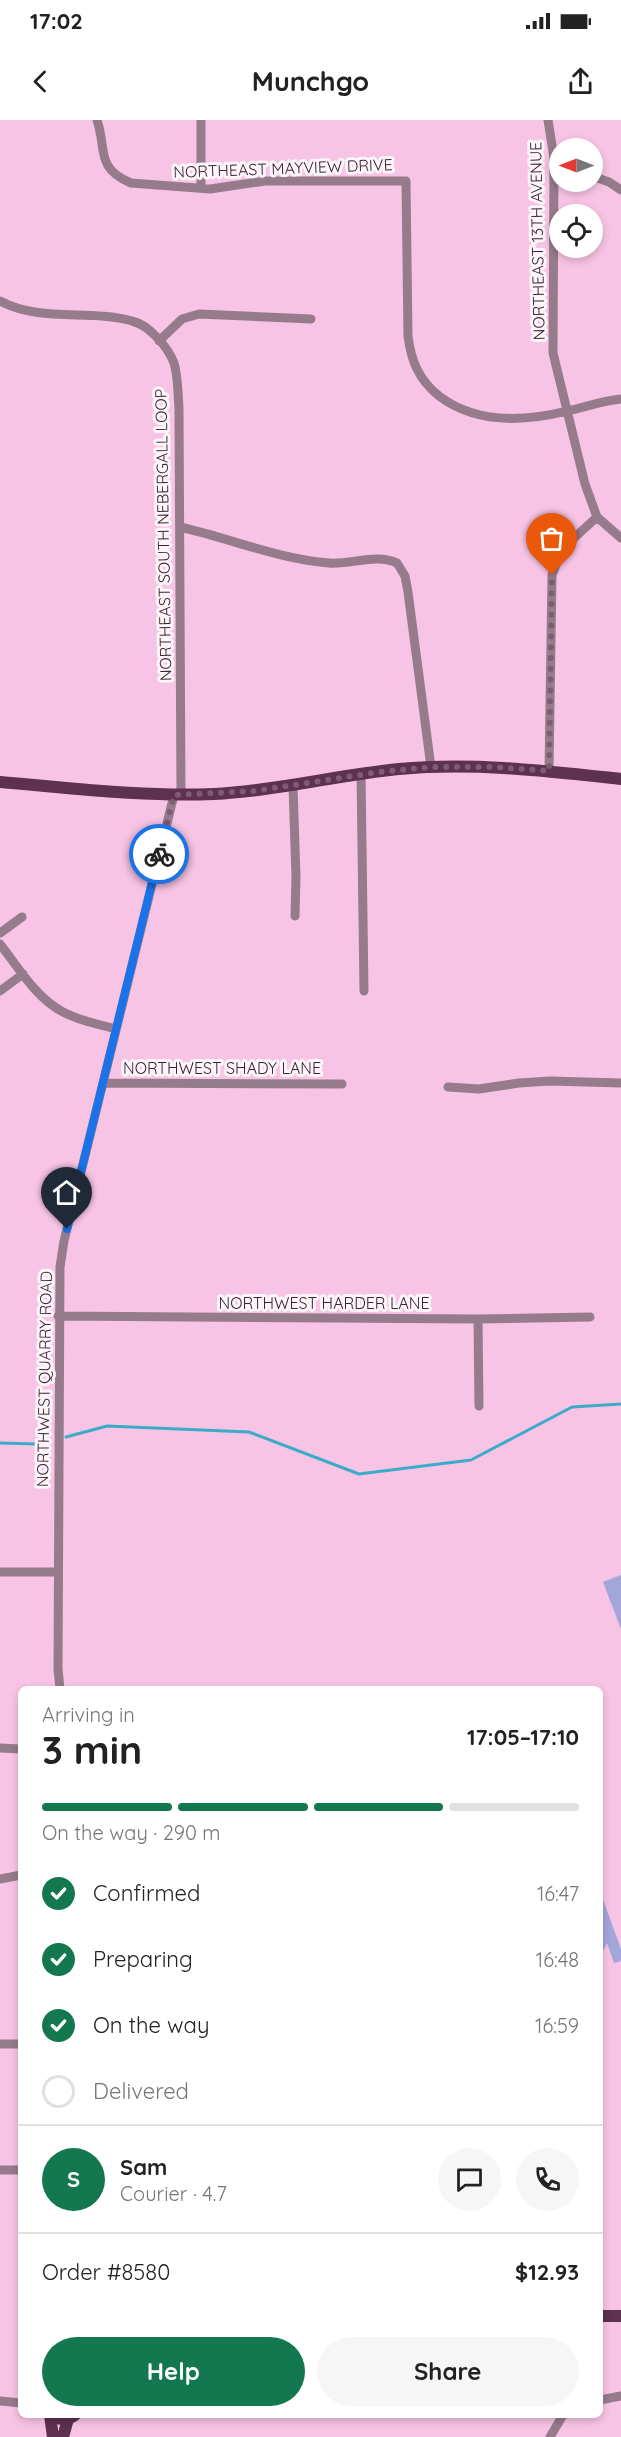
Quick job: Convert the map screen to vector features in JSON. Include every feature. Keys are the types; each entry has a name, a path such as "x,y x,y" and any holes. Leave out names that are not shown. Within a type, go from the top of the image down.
{"main road":[{"path":"0,782 178,795 244,792 361,774 432,767 492,767 621,779"},
{"path":"603,2316 621,2316"},
{"path":"51,2418 53,2437"},
{"path":"63,2437 72,2418"}],"street":[{"name":"NORTHEAST MAYVIEW DRIVE","path":"97,120 102,156 106,165 120,178 131,183 201,188 265,182 406,181 408,336 413,362 424,382 452,405 485,417 510,419 567,411"},
{"path":"201,120 201,188"},
{"name":"NORTHEAST 13TH AVENUE","path":"548,120 552,138"},
{"path":"603,180 621,190"},
{"name":"NORTHEAST 13TH AVENUE","path":"557,192 554,353 585,484 597,517"},
{"name":"NORTHEAST SOUTH NEBERGALL LOOP","path":"0,301 11,307 35,313 133,321 159,341 174,363 178,396 180,527 178,795"},
{"path":"159,341 182,319 200,314 311,319"},
{"path":"567,411 621,399"},
{"path":"549,771 552,575 562,549 597,517 621,538"},
{"path":"180,527 278,553 327,563 347,564 382,559 397,563 405,576 408,592 432,767"},
{"path":"361,774 364,991"},
{"path":"293,786 295,916"},
{"name":"NORTHWEST QUARRY ROAD","path":"60,1686 58,1280 64,1241 116,1029 178,795"},
{"path":"0,933 22,916"},
{"path":"0,944 44,999 63,1013 116,1029"},
{"path":"0,990 23,974"},
{"name":"NORTHWEST SHADY LANE","path":"103,1083 342,1083"},
{"path":"448,1087 479,1089 519,1083 621,1083"},
{"name":"NORTHWEST HARDER LANE","path":"58,1316 478,1319 590,1317"},
{"path":"478,1319 479,1406"},
{"path":"0,1572 58,1572"},
{"path":"0,1748 18,1749"},
{"path":"0,1879 18,1876"},
{"path":"0,2044 18,2043"},
{"path":"0,2170 18,2170"},
{"path":"603,2399 621,2396"},
{"path":"1,2401 18,2398"},
{"path":"1,2401 18,2403"},
{"path":"550,2437 561,2418"}],"shaded area":[{"path":"621,1575 621,1629 603,1582"},
{"path":"603,1899 621,1949 621,1961 614,1963 607,1943 603,1951"}],"waterway":[{"path":"66,1437 107,1426 249,1432 359,1474 471,1460 572,1407 621,1404"},
{"path":"0,1443 37,1444 50,1441"}],"way so far":[{"path":"159,854 174,795 254,791 398,769 455,766 549,771 552,575"}],"route":[{"path":"67,1229 159,854"}]}
